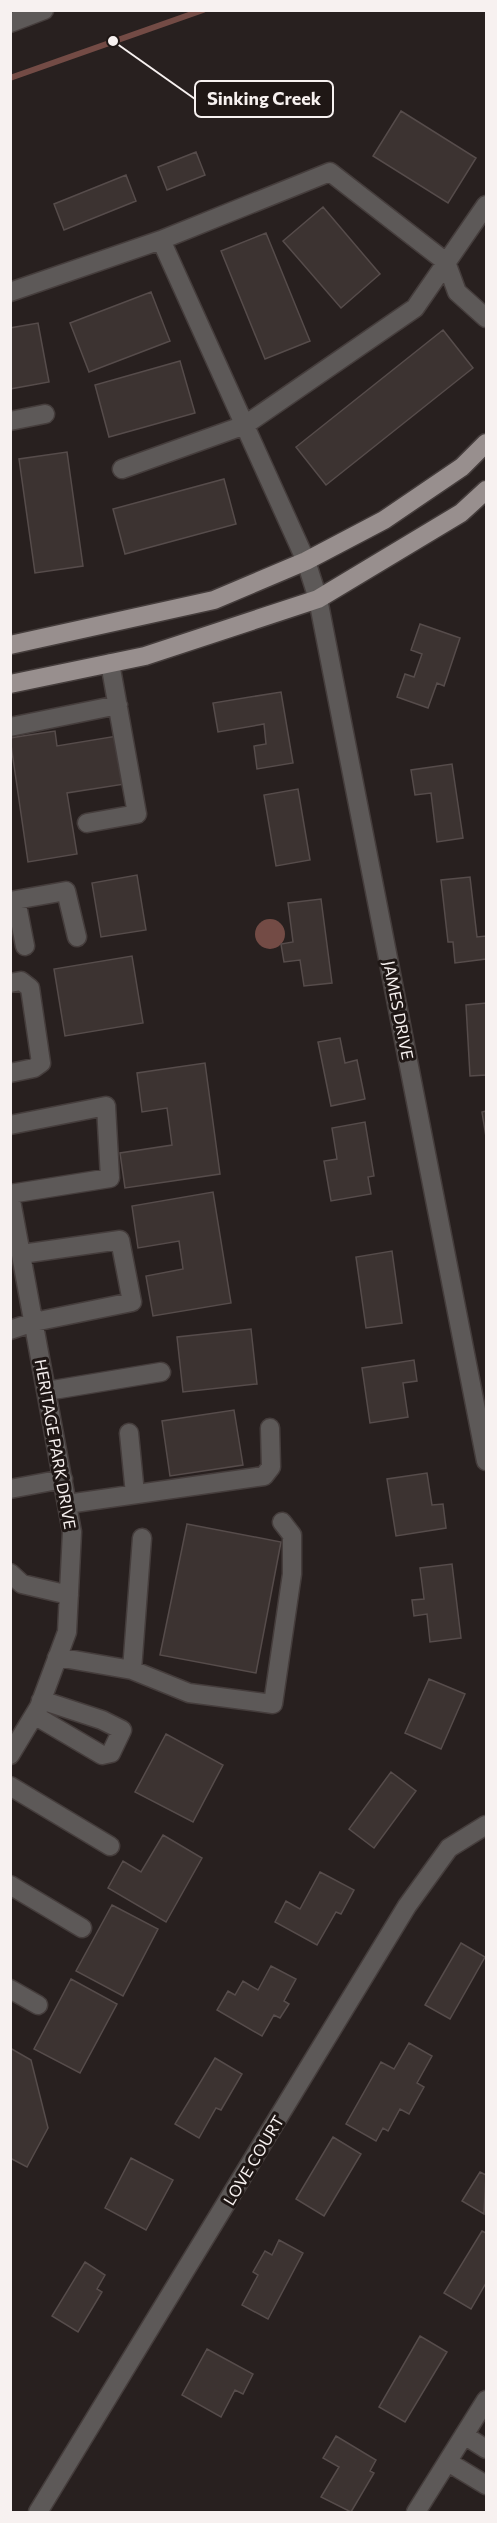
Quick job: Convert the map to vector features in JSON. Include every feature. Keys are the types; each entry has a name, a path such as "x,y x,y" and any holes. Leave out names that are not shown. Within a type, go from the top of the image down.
{"main road":[{"path":"10,645 214,600 306,561 384,520 462,467 486,443"},
{"path":"10,684 145,656 318,599 460,513 486,490"}],"street":[{"path":"10,23 44,10"},
{"path":"10,292 160,240 330,172 446,262 457,292 486,318"},
{"path":"122,469 245,425 415,308 486,205"},
{"name":"JAMES DRIVE","path":"160,240 306,561 318,599 486,1461"},
{"path":"10,421 45,414"},
{"path":"87,823 137,814 110,663"},
{"path":"10,727 118,705"},
{"path":"25,946 13,901 66,891 77,937"},
{"path":"10,983 21,981 30,988 41,1063 34,1068 10,1072"},
{"path":"10,1125 106,1106 110,1178 10,1195"},
{"name":"HERITAGE PARK DRIVE","path":"10,1195 13,1223 22,1254 72,1532 67,1632 38,1708 11,1755"},
{"path":"10,1330 34,1322 132,1302 120,1240 22,1254"},
{"path":"48,1391 161,1372"},
{"path":"67,1504 264,1476 271,1467 270,1428"},
{"path":"129,1433 135,1494"},
{"path":"10,1489 63,1479"},
{"path":"57,1657 132,1670 189,1693 273,1704 292,1574 292,1535 282,1522"},
{"path":"132,1670 142,1538"},
{"path":"10,1573 22,1584 69,1595"},
{"path":"10,1786 110,1846"},
{"name":"LOVE COURT","path":"38,2512 407,1906 449,1848 486,1825"},
{"path":"10,1885 82,1928"},
{"path":"10,1989 38,2005"},
{"path":"416,2512 486,2400"},
{"path":"464,2435 486,2449"},
{"path":"448,2462 486,2485"}],"shaded area":[{"path":"270,919 276,920 284,928 284,940 276,948 270,949 264,948 256,940 255,934 256,928 264,920"}],"building":[{"path":"401,111 476,158 448,203 373,156"},
{"path":"196,152 205,175 167,190 158,167"},
{"path":"126,175 136,201 64,230 54,204"},
{"path":"323,207 380,274 341,308 283,241"},
{"path":"266,233 310,341 265,359 221,251"},
{"path":"151,292 170,341 89,372 70,323"},
{"path":"38,323 49,382 10,389 10,328"},
{"path":"443,330 473,368 326,485 296,447"},
{"path":"180,361 195,413 109,437 95,385"},
{"path":"67,452 83,566 35,573 19,459"},
{"path":"224,479 236,524 125,554 113,509"},
{"path":"420,624 460,638 444,686 437,683 428,708 397,697 405,674 414,677 422,654 411,650"},
{"path":"281,692 293,763 257,769 254,746 266,744 264,724 218,732 213,703"},
{"path":"55,731 57,746 117,736 125,784 67,793 77,854 28,862 10,738"},
{"path":"452,764 463,838 437,842 431,793 415,795 411,770"},
{"path":"298,789 310,860 276,866 264,795"},
{"path":"137,875 146,930 101,937 92,883"},
{"path":"470,877 477,937 486,936 486,959 455,963 453,942 448,942 441,880"},
{"path":"321,899 332,983 304,986 300,960 284,962 281,944 293,942 288,903"},
{"path":"132,956 143,1023 65,1036 54,969"},
{"path":"486,1003 486,1075 470,1076 466,1005"},
{"path":"340,1038 345,1063 357,1060 365,1099 331,1106 318,1042"},
{"path":"205,1063 220,1174 125,1188 120,1153 172,1145 167,1108 142,1112 137,1073"},
{"path":"486,1111 486,1137 482,1112"},
{"path":"365,1122 374,1176 368,1177 371,1194 331,1201 324,1161 337,1159 332,1128"},
{"path":"213,1192 231,1303 153,1316 146,1276 183,1269 179,1241 138,1248 132,1206"},
{"path":"392,1251 402,1323 366,1328 356,1257"},
{"path":"251,1329 257,1384 183,1392 177,1337"},
{"path":"414,1360 417,1381 403,1383 408,1417 370,1423 362,1368"},
{"path":"234,1410 243,1465 170,1476 162,1421"},
{"path":"427,1473 432,1505 443,1504 446,1528 396,1536 387,1479"},
{"path":"187,1524 281,1542 256,1673 160,1655"},
{"path":"452,1564 461,1638 430,1642 427,1614 414,1616 412,1600 424,1599 420,1568"},
{"path":"429,1679 465,1694 441,1749 405,1733"},
{"path":"166,1734 223,1765 193,1822 135,1792"},
{"path":"391,1772 416,1791 374,1848 349,1829"},
{"path":"163,1835 202,1858 166,1922 108,1888 123,1861 141,1872"},
{"path":"320,1872 354,1890 341,1914 336,1912 317,1945 275,1922 286,1901 300,1909"},
{"path":"112,1905 158,1929 123,1996 76,1971"},
{"path":"461,1943 485,1957 450,2019 425,2005"},
{"path":"271,1966 296,1979 284,2001 289,2004 280,2018 274,2015 262,2036 217,2010 228,1991 235,1995 243,1981 258,1990"},
{"path":"71,1979 117,2004 80,2073 34,2049"},
{"path":"409,2043 432,2056 417,2083 424,2087 409,2114 400,2109 388,2131 383,2128 376,2141 346,2124 381,2062 394,2069"},
{"path":"10,2048 31,2060 48,2128 27,2167 10,2158"},
{"path":"215,2058 242,2074 221,2110 216,2108 199,2138 175,2124"},
{"path":"333,2137 361,2154 324,2216 296,2199"},
{"path":"131,2158 173,2180 146,2230 105,2208"},
{"path":"480,2172 486,2175 484,2214 462,2201"},
{"path":"482,2231 486,2233 486,2283 471,2309 444,2293"},
{"path":"279,2240 303,2253 268,2319 242,2305 258,2275 253,2272 265,2251 272,2255"},
{"path":"85,2262 105,2275 97,2289 102,2292 78,2332 52,2316"},
{"path":"420,2336 447,2352 405,2422 379,2407"},
{"path":"207,2349 253,2374 243,2394 235,2390 221,2417 182,2395"},
{"path":"336,2436 376,2460 370,2471 374,2473 351,2512 321,2497 339,2467 323,2458"}],"waterway":[{"path":"10,78 203,10"}],"place":[{"name":"Sinking Creek","path":"113,41"}]}
